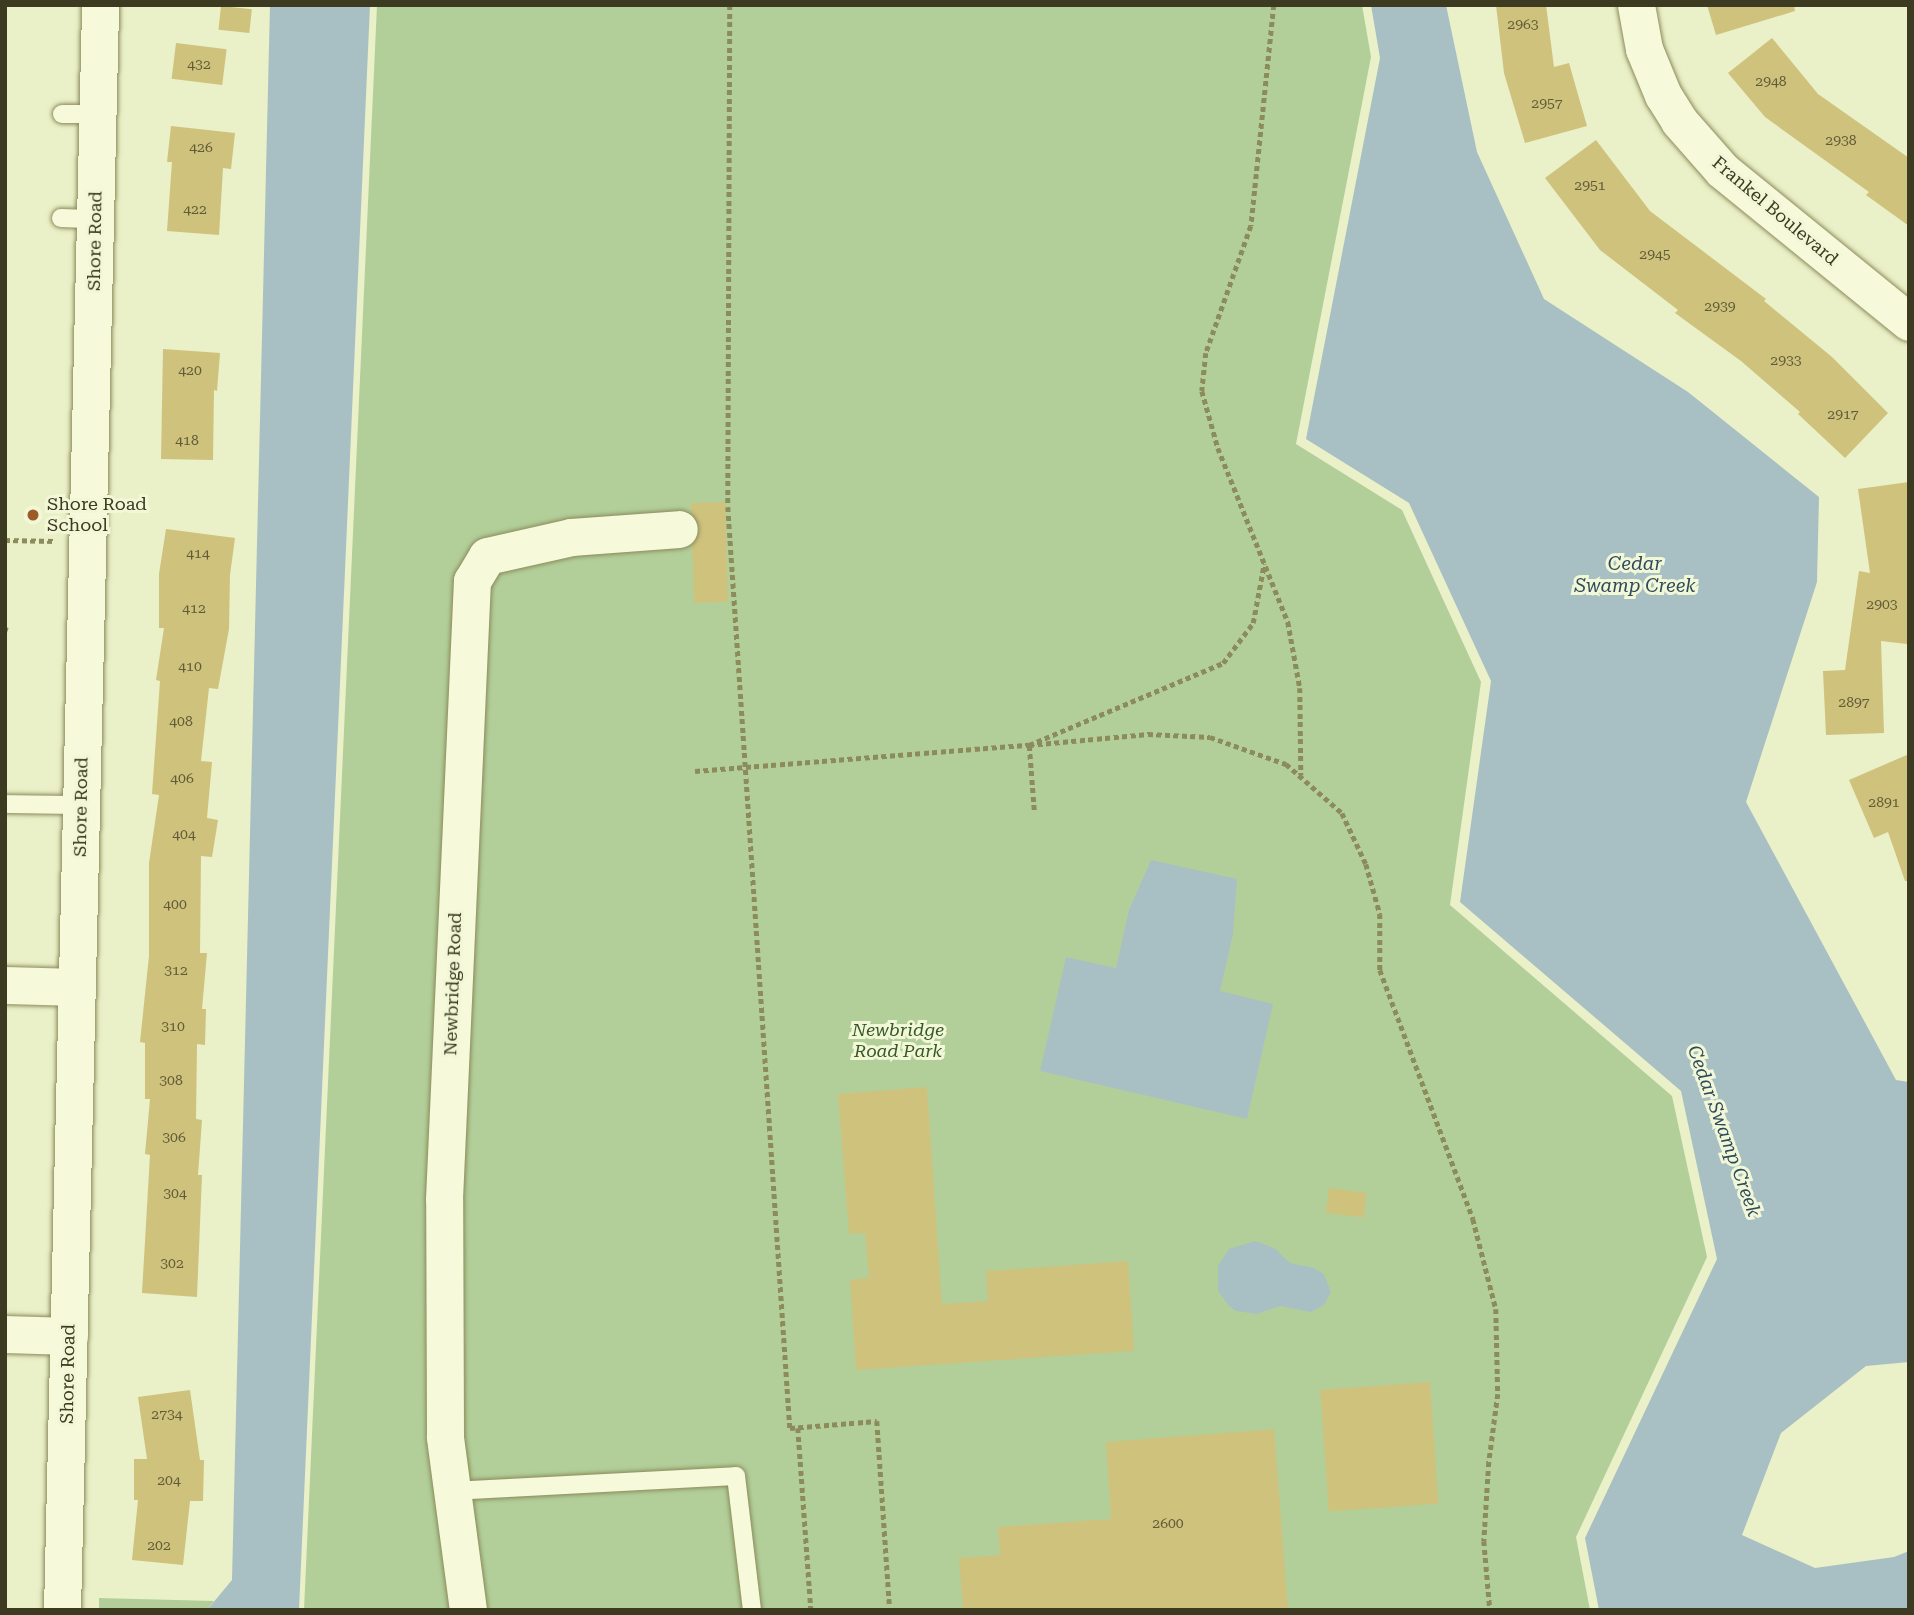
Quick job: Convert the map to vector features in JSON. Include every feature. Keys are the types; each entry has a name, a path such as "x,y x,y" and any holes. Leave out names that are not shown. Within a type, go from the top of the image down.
{"street":[{"name":"Shore Road","path":"62,1610 88,541 78,218 98,114 100,5"},
{"name":"Frankel Boulevard","path":"1636,5 1644,50 1663,95 1679,121 1722,170 1909,322"},
{"name":"Newbridge Road","path":"468,1610 445,1437 444,1199 472,581 486,556 571,537 679,529"},
{"path":"5,985 77,987"},
{"path":"5,1334 69,1336"}],"lane":[{"path":"62,114 98,114"},
{"path":"5,804 81,805"},
{"path":"451,1491 736,1476 752,1610"}],"path":[{"path":"730,5 728,507 790,1428 877,1421 890,1610"},
{"path":"1274,5 1251,226 1206,353 1202,391 1218,448 1288,622 1300,688 1301,775"},
{"path":"5,540 88,541"},
{"path":"1029,745 1223,663 1253,623 1265,564"},
{"path":"695,771 1148,734 1210,737 1286,764 1342,813 1366,864 1380,914 1380,970 1473,1219 1496,1309 1498,1394 1489,1462 1484,1541 1490,1610"},
{"path":"1029,745 1034,810"},
{"path":"798,1427 811,1610"}],"green space":[{"name":"Newbridge Road Park","path":"377,5 1362,5 1371,57 1296,444 1402,510 1481,682 1450,905 1672,1096 1707,1257 1576,1537 1590,1610 304,1610"},
{"path":"99,1598 214,1601 207,1610 99,1610"}],"water":[{"path":"270,5 370,5 299,1610 207,1610 232,1580"},
{"name":"Cedar Swamp Creek","path":"1371,5 1446,5 1477,152 1544,299 1688,392 1819,497 1817,582 1746,802 1896,1080 1909,1082 1909,1362 1866,1366 1781,1433 1742,1535 1815,1568 1894,1557 1909,1551 1909,1610 1599,1610 1585,1538 1717,1259 1681,1091 1460,902 1491,681 1409,503 1306,439 1380,58"},
{"path":"1151,860 1237,879 1233,934 1220,991 1273,1004 1247,1119 1040,1071 1066,957 1116,968 1129,910"},
{"path":"1255,1241 1274,1248 1290,1263 1314,1268 1324,1274 1331,1292 1324,1305 1311,1312 1280,1306 1257,1314 1236,1311 1229,1306 1218,1291 1218,1266 1229,1249"}],"building":[{"path":"1496,5 1546,5 1554,67 1569,63 1587,126 1525,143 1504,73"},
{"path":"1707,5 1794,5 1795,11 1716,35"},
{"path":"221,6 252,9 249,33 218,30"},
{"path":"1772,38 1818,94 1909,158 1909,226 1866,195 1869,192 1765,117 1728,73"},
{"path":"176,43 227,49 222,85 172,79"},
{"path":"171,126 235,133 231,169 223,168 219,235 167,231 172,162 167,162"},
{"path":"1596,140 1650,211 1766,299 1764,301 1832,357 1888,413 1845,458 1798,414 1800,412 1741,361 1675,313 1678,310 1600,250 1545,178"},
{"path":"163,349 220,353 217,391 214,390 213,460 161,459"},
{"path":"1909,482 1909,629 1907,644 1881,641 1884,733 1826,735 1823,671 1845,670 1859,571 1870,573 1858,489"},
{"path":"725,502 728,602 694,603 692,545 700,528 691,512 691,503"},
{"path":"166,529 235,538 230,575 229,629 218,689 209,688 201,761 212,762 207,818 218,820 212,857 201,856 200,953 207,953 202,1009 206,1009 205,1045 197,1044 196,1119 202,1120 198,1175 202,1175 197,1297 142,1293 150,1155 145,1154 150,1099 145,1099 145,1043 140,1042 149,956 149,863 159,795 152,794 160,681 156,680 164,628 159,628 159,574"},
{"path":"1909,754 1909,881 1905,881 1888,832 1874,838 1849,780"},
{"path":"927,1087 942,1304 988,1301 986,1271 1128,1261 1134,1351 856,1370 850,1280 869,1278 865,1233 849,1234 838,1094"},
{"path":"1329,1188 1367,1193 1364,1217 1326,1213"},
{"path":"1430,1382 1439,1504 1329,1511 1320,1390"},
{"path":"190,1390 200,1460 204,1460 203,1501 190,1501 183,1565 132,1560 138,1500 134,1500 134,1459 147,1459 138,1397"},
{"path":"1274,1429 1288,1610 963,1610 959,1558 1000,1555 998,1527 1111,1519 1106,1442"}],"place":[{"name":"Shore Road School","path":"33,515"}]}
